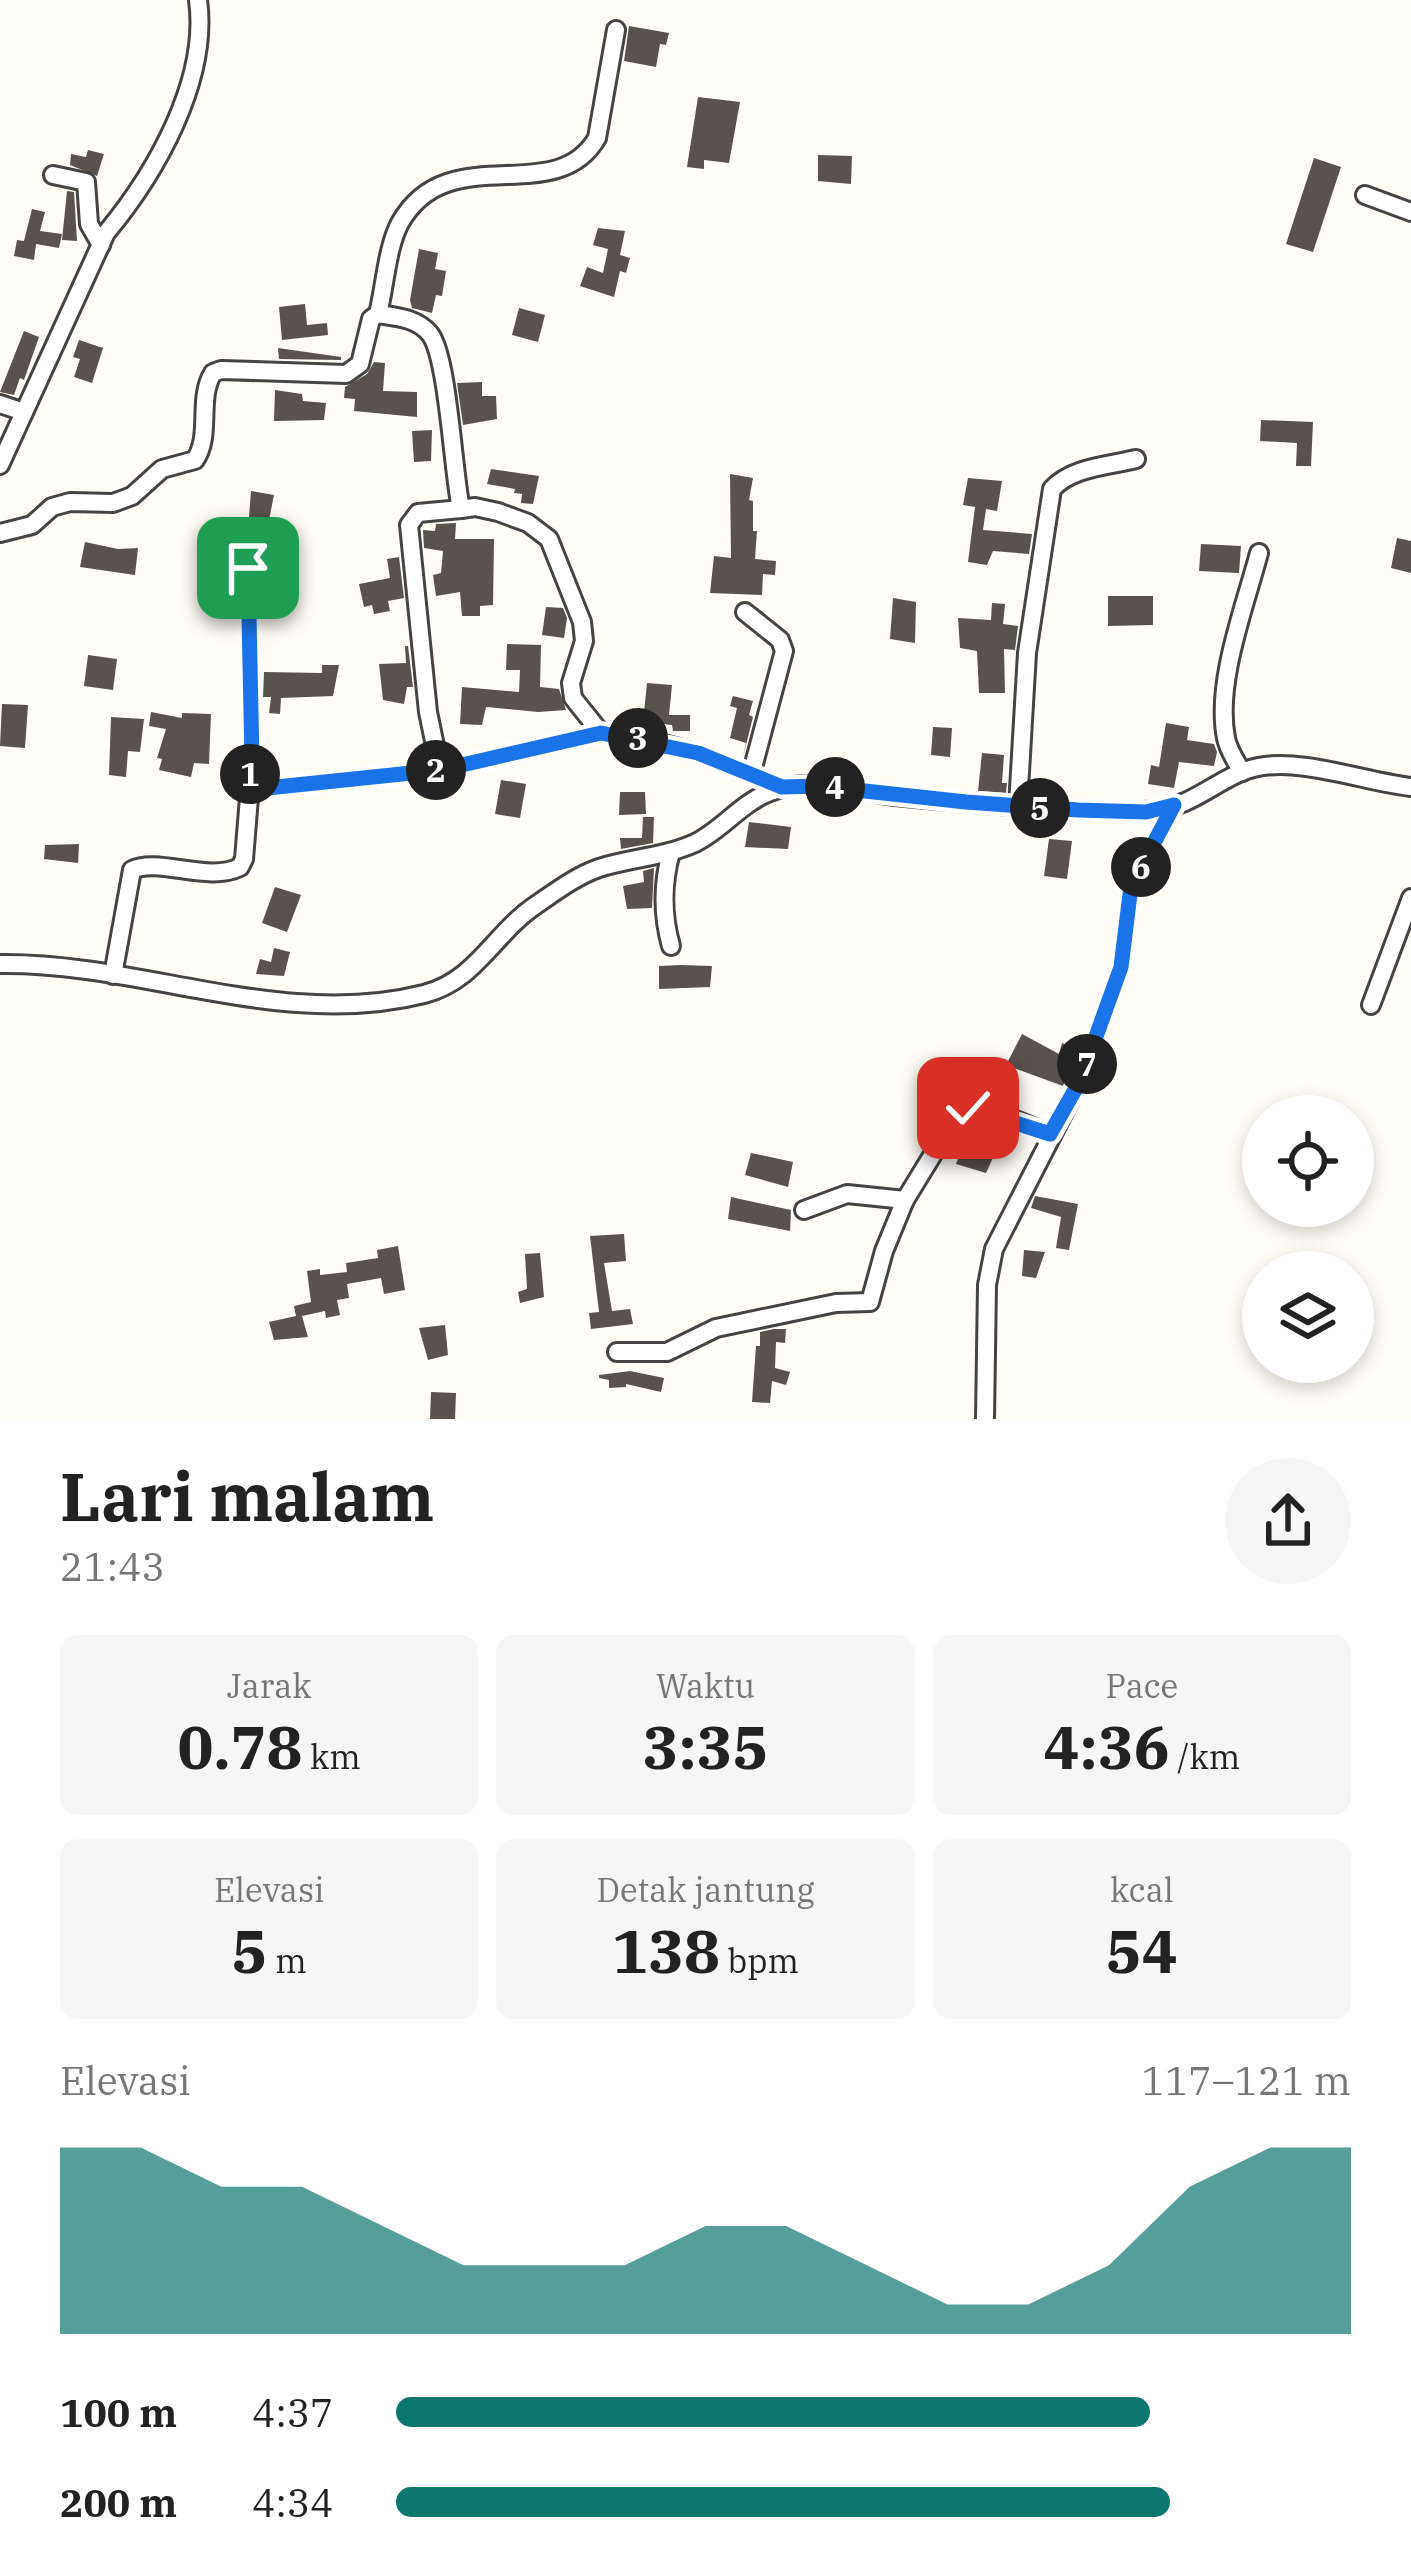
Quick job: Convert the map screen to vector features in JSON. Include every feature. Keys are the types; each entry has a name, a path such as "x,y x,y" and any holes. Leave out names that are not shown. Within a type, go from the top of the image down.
{"street":[{"path":"0,465 100,245 167,141 197,58 202,28 198,0"},
{"path":"0,533 32,525 52,507 132,496 162,469 194,460 201,450 206,387 221,370 338,375 355,370 371,319 378,314 398,226 423,195 445,182 471,174 533,175 591,148 597,138 616,30"},
{"path":"52,176 86,182 89,224 100,245"},
{"path":"1365,196 1411,212"},
{"path":"378,314 410,319 431,336 439,355 460,509"},
{"path":"0,404 24,412"},
{"path":"1018,806 1027,653 1052,489 1078,472 1136,459"},
{"path":"440,770 428,712 409,525 418,513 475,507 528,523 549,539 582,622 584,641 571,682 573,698 601,733"},
{"path":"1241,772 1228,745 1230,660 1259,553"},
{"path":"113,975 132,870 142,865 176,871 234,871 244,860 252,760 248,568"},
{"path":"745,612 780,640 784,651 751,775"},
{"path":"248,790 440,770 601,733 698,753 782,787"},
{"path":"0,964 317,1005 423,994 471,970 530,909 579,878 704,838 763,794 782,787 1146,812 1174,805 1241,772 1287,765 1411,787"},
{"path":"985,1419 989,1268 994,1249 1080,1081 1115,985 1127,934 1131,886 1174,805"},
{"path":"670,852 664,919 671,946"},
{"path":"1371,1006 1411,898"},
{"path":"617,1352 668,1352 716,1328 836,1303 870,1302 905,1200 957,1115 968,1108 1050,1134"},
{"path":"804,1210 848,1194 905,1200"}],"building":[{"path":"629,26 669,33 666,45 660,44 656,67 624,61"},
{"path":"698,97 740,102 729,163 704,160 704,169 687,167"},
{"path":"88,150 104,154 97,176 70,165 71,154 86,157"},
{"path":"818,155 852,156 851,184 818,181"},
{"path":"1314,158 1341,167 1313,252 1286,244"},
{"path":"67,191 74,192 77,241 62,240"},
{"path":"32,209 45,212 40,231 62,234 59,248 36,244 34,260 14,256 17,240 24,241"},
{"path":"598,228 625,231 620,255 630,258 626,273 620,271 614,297 580,286 587,267 603,273 608,249 593,245"},
{"path":"419,249 438,253 435,269 446,271 442,296 436,295 432,313 412,308 410,300"},
{"path":"305,304 307,325 327,323 328,335 282,340 279,307"},
{"path":"519,308 545,315 538,342 512,335"},
{"path":"24,331 39,337 24,380 20,378 14,395 0,392"},
{"path":"79,340 103,348 92,383 74,377 80,359 73,357"},
{"path":"278,348 341,357 341,360 279,359"},
{"path":"374,362 385,363 383,391 417,392 417,417 354,411 355,399 344,398 345,387 367,374"},
{"path":"482,382 482,396 496,396 497,419 463,425 457,383"},
{"path":"275,390 302,394 303,401 326,403 324,420 274,421"},
{"path":"1261,420 1313,422 1311,466 1296,466 1297,443 1260,441"},
{"path":"432,430 431,461 414,462 412,431"},
{"path":"491,469 539,476 533,504 521,503 522,494 514,493 515,489 487,484"},
{"path":"730,474 753,478 749,500 753,501 753,531 757,531 755,559 776,561 775,575 763,574 762,595 710,593 714,556 731,558"},
{"path":"968,478 1002,481 997,511 986,509 983,530 1032,534 1029,554 993,551 987,565 968,562 975,507 963,505"},
{"path":"251,491 274,495 269,520 249,517"},
{"path":"456,523 455,539 494,539 493,605 480,606 480,616 462,616 460,592 436,596 433,575 441,573 443,551 424,548 423,530"},
{"path":"1397,538 1411,541 1411,573 1391,568"},
{"path":"85,542 138,548 135,575 80,567"},
{"path":"1201,544 1241,546 1239,573 1199,571"},
{"path":"262,555 273,556 271,575 285,577 282,598 261,598"},
{"path":"399,557 404,598 388,601 390,611 374,614 372,605 364,607 359,584 390,578 387,559"},
{"path":"1108,596 1153,596 1153,625 1108,626"},
{"path":"893,598 916,602 915,643 890,639"},
{"path":"992,603 1005,604 1003,624 1018,626 1015,650 1004,649 1005,693 979,693 977,651 960,648 958,618 991,620"},
{"path":"546,607 563,608 567,618 564,638 542,635"},
{"path":"507,644 541,645 540,687 559,689 566,710 486,707 482,725 460,724 462,687 519,692 520,670 506,670"},
{"path":"405,646 413,687 407,687 404,704 383,700 379,664 406,663"},
{"path":"88,655 117,659 113,690 84,686"},
{"path":"322,665 339,665 333,696 281,698 280,714 269,713 271,697 263,697 264,672 322,673"},
{"path":"647,683 672,685 669,715 690,715 690,731 643,722"},
{"path":"733,696 753,701 749,715 753,717 743,757 746,743 730,738 737,708 730,706"},
{"path":"2,704 28,705 25,748 0,746"},
{"path":"151,712 182,718 182,713 211,714 209,764 194,763 191,777 159,770 162,759 157,758 166,729 149,726"},
{"path":"111,717 144,719 140,752 128,751 126,777 109,775"},
{"path":"1166,723 1189,727 1187,740 1214,744 1217,752 1214,766 1179,762 1174,788 1148,784 1151,765 1159,767"},
{"path":"933,727 952,728 950,757 931,755"},
{"path":"982,753 1004,755 1006,793 978,791"},
{"path":"501,780 526,784 520,818 495,814"},
{"path":"620,792 645,792 646,814 619,815"},
{"path":"643,817 654,817 653,843 621,849 620,838 642,838"},
{"path":"749,822 791,827 788,849 745,847"},
{"path":"1049,839 1072,841 1067,879 1044,876"},
{"path":"79,844 78,863 44,859 45,845"},
{"path":"654,868 652,908 627,909 623,886 644,882 643,871"},
{"path":"275,887 301,895 287,932 262,923"},
{"path":"274,948 290,952 284,976 256,974 260,959 271,962"},
{"path":"659,966 712,966 710,987 659,989"},
{"path":"1022,1034 1059,1054 1062,1043 1074,1047 1063,1086 1006,1065"},
{"path":"984,1144 997,1149 986,1173 956,1164 963,1145 981,1151"},
{"path":"751,1153 793,1162 788,1187 745,1175"},
{"path":"1035,1196 1078,1204 1069,1250 1056,1248 1061,1217 1031,1208"},
{"path":"731,1197 791,1210 790,1231 728,1219"},
{"path":"624,1234 626,1261 604,1263 612,1311 630,1309 633,1324 591,1329 589,1313 599,1312 590,1236"},
{"path":"398,1246 405,1290 384,1294 381,1278 347,1284 349,1298 337,1300 340,1315 326,1318 325,1311 302,1316 308,1337 274,1340 269,1322 296,1316 294,1306 311,1302 307,1271 320,1269 320,1275 347,1272 346,1263 378,1258 377,1250"},
{"path":"1024,1250 1045,1252 1036,1278 1022,1276"},
{"path":"540,1253 544,1297 520,1303 518,1292 527,1289 525,1254"},
{"path":"445,1325 448,1355 428,1360 419,1328"},
{"path":"786,1329 785,1343 776,1342 775,1368 790,1372 786,1385 772,1381 770,1403 752,1402 760,1332"},
{"path":"630,1371 664,1378 661,1392 626,1384 609,1388 609,1380 599,1378"},
{"path":"431,1392 456,1393 455,1419 430,1419"}],"route":[{"path":"248,568 252,760 248,790 440,770 601,733 698,753 782,787 798,784 1078,810 1146,812 1174,805 1131,886 1121,967 1080,1081 1050,1134 968,1108"}]}
